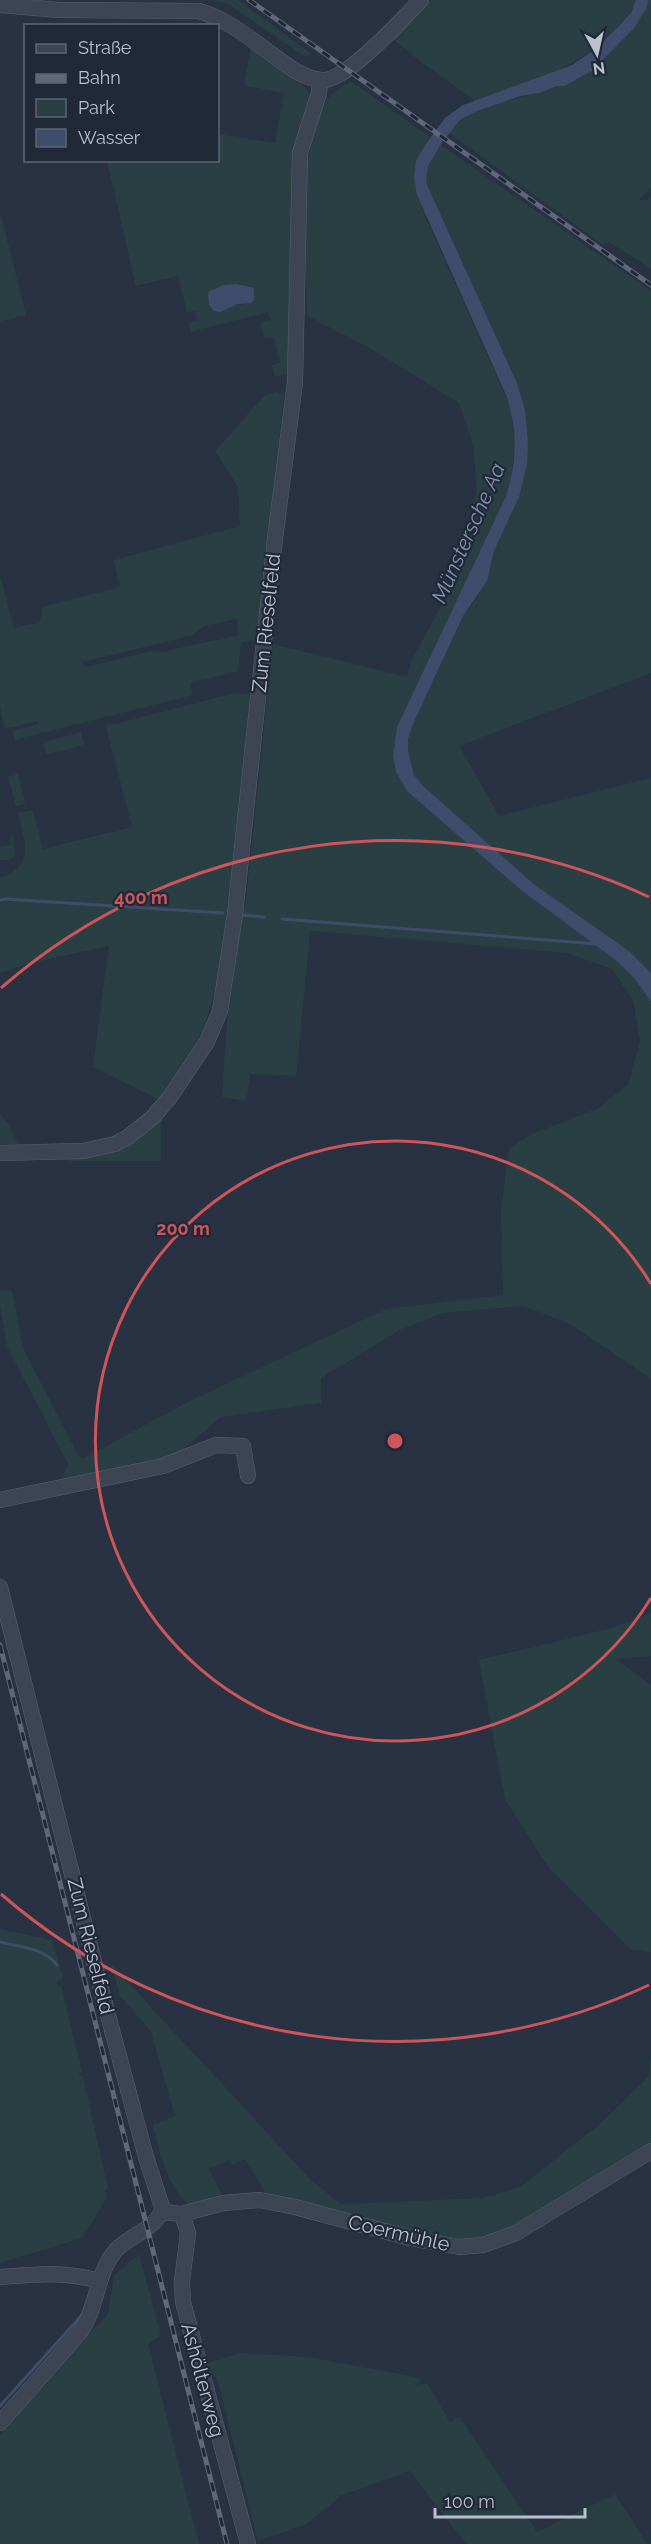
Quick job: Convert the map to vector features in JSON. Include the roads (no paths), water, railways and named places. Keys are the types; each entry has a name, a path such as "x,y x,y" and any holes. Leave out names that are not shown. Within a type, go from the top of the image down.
{"street":[{"path":"0,5 58,10 199,11 229,23 294,69 320,80 332,79 357,63 421,0"},
{"name":"Zum Rieselfeld","path":"0,1153 83,1151 115,1143 128,1137 153,1117 170,1097 201,1052 218,1018 227,977 235,914 275,539 295,382 300,153 319,93 320,80"},
{"path":"0,1500 164,1466 216,1445 243,1446 248,1476"},
{"name":"Zum Rieselfeld","path":"0,1587 98,1974 162,2212"},
{"name":"Coermühle","path":"162,2212 182,2214 223,2203 260,2200 295,2207 410,2238 471,2247 516,2233 651,2151"},
{"path":"0,2423 90,2318 100,2281 108,2261 117,2249 153,2223 162,2212"},
{"name":"Ashölterweg","path":"182,2214 188,2233 182,2282 183,2302 248,2544"},
{"path":"0,2277 60,2273 77,2274 100,2281"}],"water":[{"path":"636,0 649,0 646,9 634,28 593,70 565,86 520,96 477,111 460,120 443,141 428,166 426,182 517,383 525,410 528,443 527,464 519,497 494,551 487,581 463,616 414,722 408,739 408,751 414,775 422,785 535,885 629,951 651,973 651,1002 635,979 618,962 521,890 407,791 396,772 393,756 397,727 506,496 515,446 513,420 506,395 417,195 414,178 416,161 445,118 463,105 572,65 594,50 617,28 631,13"},
{"path":"236,284 254,288 254,300 251,303 237,304 221,312 214,311 209,305 208,292 224,285"}],"waterway":[{"path":"0,900 223,913"},
{"path":"243,915 264,917"},
{"path":"282,919 597,944"},
{"path":"0,1942 39,1952 52,1959 57,1965"},
{"path":"0,2406 81,2316"}],"railway":[{"path":"249,0 651,285"},
{"path":"0,1645 227,2544"}],"water label":[{"name":"Münstersche Aa","path":"468,533"}]}
